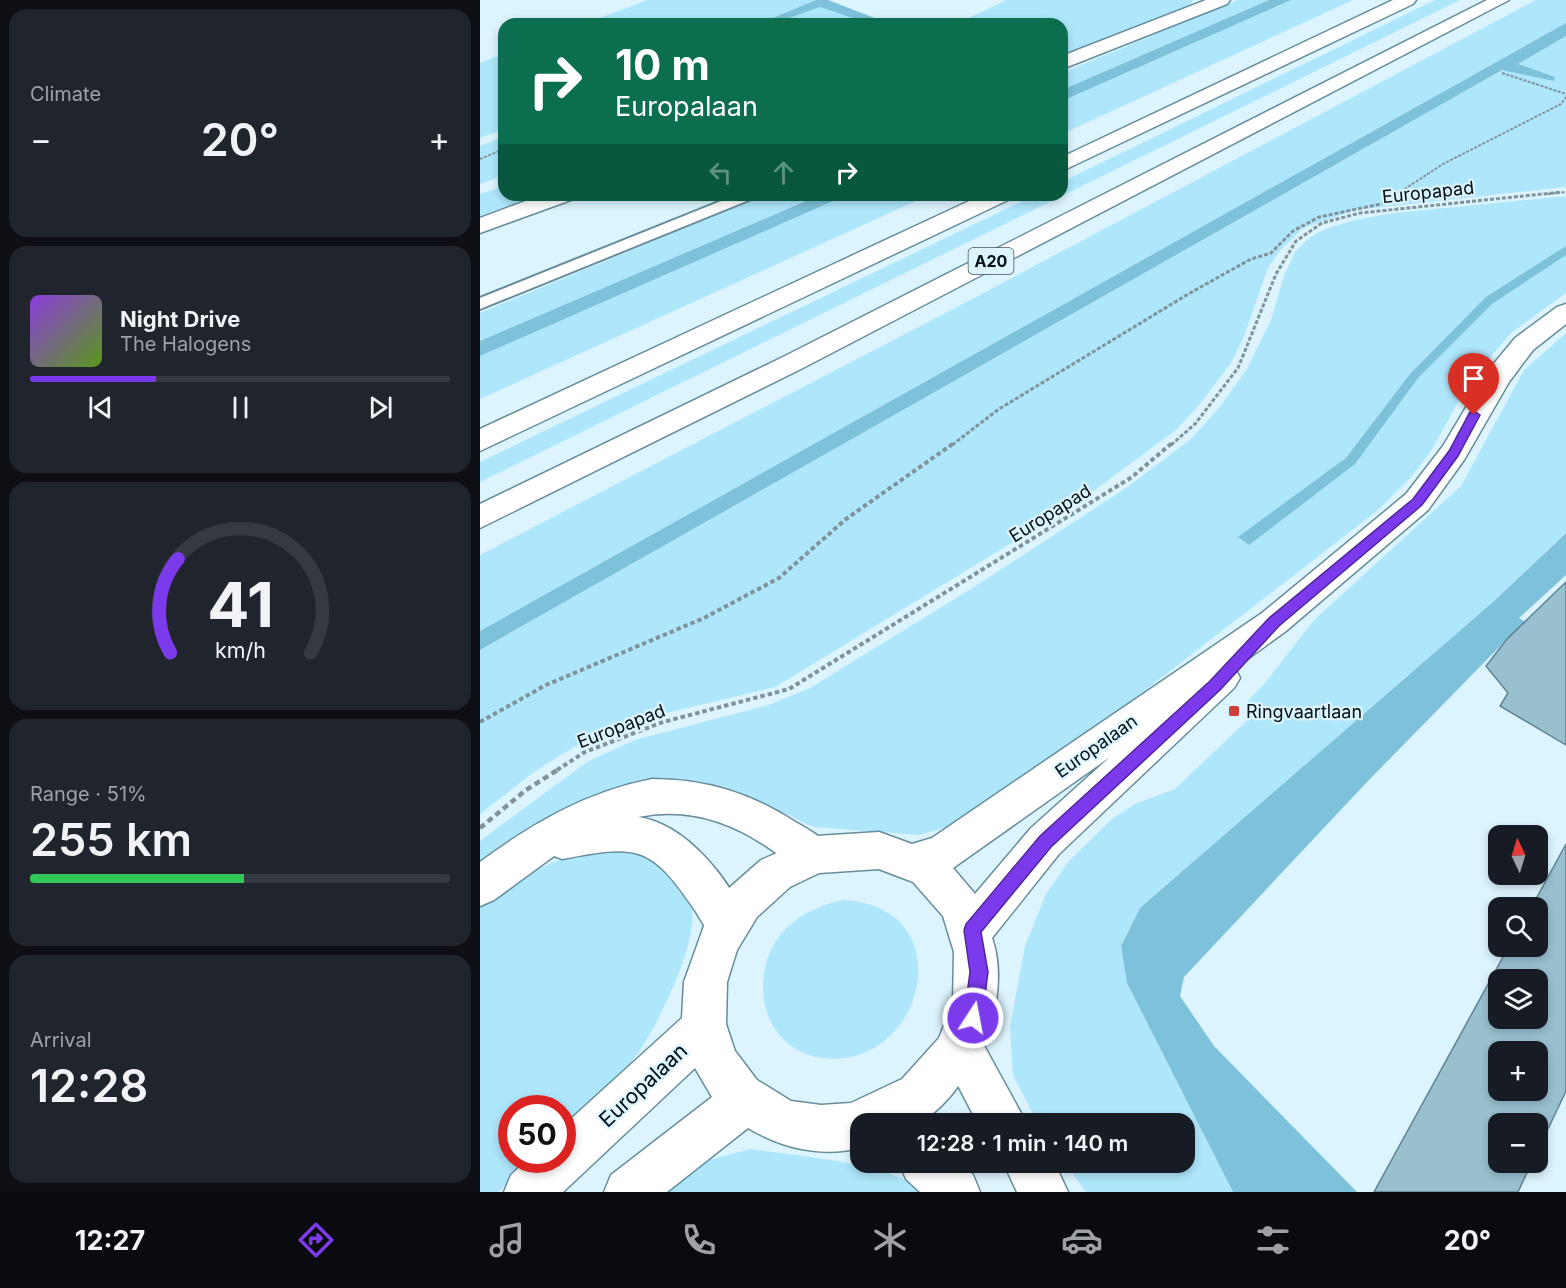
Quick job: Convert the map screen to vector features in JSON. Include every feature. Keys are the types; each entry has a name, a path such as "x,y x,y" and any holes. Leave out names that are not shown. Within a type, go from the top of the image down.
{"main road":[{"path":"1068,61 1221,0"},
{"path":"1068,162 1407,0"},
{"name":"A20","path":"480,517 782,368 1500,0"},
{"path":"480,226 547,201"},
{"path":"480,441 987,201"},
{"name":"Europalaan","path":"914,862 943,853 1274,622 1417,502 1454,453 1497,378 1524,344 1566,312"},
{"name":"Europalaan","path":"972,930 1045,841 1215,686 1274,622"},
{"path":"480,886 567,824 627,800 657,795 690,796 721,804 770,827 814,856"},
{"path":"531,848 598,833 640,834 663,842 681,857 727,923"},
{"path":"850,1128 820,1129 793,1125 768,1116 746,1100 726,1080 712,1054 705,1027 703,1000 706,974 715,947 727,923 745,900 765,881 789,866 814,856 866,850 890,854 914,862 949,890 972,930 979,957 979,987 973,1018 960,1047 944,1070 924,1090 901,1108 890,1113"},
{"name":"Europalaan","path":"528,1192 705,1027"},
{"path":"960,1047 998,1113"},
{"path":"628,1192 746,1100"},
{"path":"935,1173 956,1192"},
{"path":"1033,1173 1044,1192"}],"lane":[{"path":"480,304 734,201"}],"path":[{"path":"480,722 546,685 704,618 779,578 846,519 909,477 999,409 1059,372 1190,293 1251,259 1271,253 1293,231 1319,217 1390,202 1398,192 1443,164 1561,104 1566,96 1502,73"},
{"path":"480,159 498,152"},
{"name":"Europapad","path":"480,828 526,790 585,752 663,722 789,689 1132,477 1195,424 1238,368 1276,274 1296,241 1322,223 1360,213 1566,192"}],"shaded area":[{"path":"648,0 816,0 772,18 600,18"},
{"path":"816,0 828,0 874,18 852,18 820,7 789,18 772,18"},
{"path":"1007,0 1193,0 1190,5 1068,53 1068,18 969,18"},
{"path":"1238,0 1269,0 1068,87 1068,71"},
{"path":"1269,0 1291,0 1068,98 1068,87"},
{"path":"1291,0 1353,0 1068,131 1068,98"},
{"path":"1435,0 1460,0 1068,193 1068,179"},
{"path":"1536,0 1566,0 1566,23 480,631 480,555 957,307"},
{"path":"820,7 852,18 789,18"},
{"path":"1566,23 1566,36 1518,64 1555,77 1554,81 1502,70 480,650 480,631"},
{"path":"1566,36 1566,187 1355,210 1303,228 1279,252 1268,268 1243,339 1231,363 1199,405 1176,430 1077,503 775,687 654,716 610,730 572,748 534,772 480,814 480,650 1502,70 1513,71 1523,67 1518,64"},
{"path":"498,56 498,131 480,138 480,63"},
{"path":"498,138 498,177 480,184 480,146"},
{"path":"498,188 498,201 527,201 480,219 480,194"},
{"path":"1566,196 1566,293 1511,333 1481,368 1462,395 1431,451 1411,477 1378,510 1125,706 971,817 954,825 919,835 813,827 750,796 726,787 700,782 673,781 622,787 590,797 550,815 480,865 480,841 587,762 635,740 769,705 810,688 971,589 1126,488 1191,439 1219,408 1247,369 1271,320 1284,276 1295,252 1309,238 1325,229 1355,220 1394,213"},
{"path":"751,201 806,201 480,341 480,313"},
{"path":"806,201 833,201 480,356 480,341"},
{"path":"833,201 916,201 480,399 480,356"},
{"path":"1023,201 1051,201 480,482 480,462"},
{"path":"1566,246 1566,255 1492,304 1418,378 1355,464 1249,545 1238,537 1346,458 1410,374 1486,297"},
{"path":"1566,333 1566,532 1493,602 1140,908 1121,945 1127,983 1193,1113 1033,1113 1013,1075 1010,1027 1025,946 1046,894 1069,861 1112,819 1135,804 1175,789 1256,712 1244,705 1266,682 1314,620 1461,486 1524,370"},
{"path":"1566,533 1566,575 1519,618 1530,625 1510,636 1366,783 1184,977 1180,996 1214,1046 1357,1192 1233,1192 1195,1113 1193,1113 1127,983 1121,946 1140,908 1493,602"},
{"path":"604,849 636,850 655,858 671,871 691,906 690,939 684,959 667,1001 640,1050 613,1084 576,1121 576,1095 498,1095 498,1173 519,1173 498,1192 480,1192 480,901 539,869"},
{"path":"844,900 882,909 906,929 917,956 917,986 906,1015 887,1039 859,1055 824,1058 804,1053 788,1043 775,1029 767,1013 763,994 764,975 769,956 778,938 791,924 816,909"},
{"path":"1195,1117 1233,1192 1086,1192 1072,1173 1195,1173"},
{"path":"751,1149 850,1164 850,1173 887,1173 909,1182 923,1192 661,1192 697,1163"}],"building":[{"path":"1566,582 1566,745 1500,706 1508,693 1486,666 1507,639"},
{"path":"1566,844 1566,1091 1548,1129 1548,1113 1488,1113 1488,1173 1527,1173 1518,1192 1374,1192 1488,984 1488,1029 1548,1029 1548,969 1496,969 1503,957 1548,957 1548,897 1537,897 1544,885 1548,885 1548,877"}],"place":[{"name":"Ringvaartlaan","path":"1234,711"}],"route":[{"path":"973,1018 979,987 979,957 972,930 1045,841 1215,686 1274,622 1417,502 1454,453 1474,415"}]}
